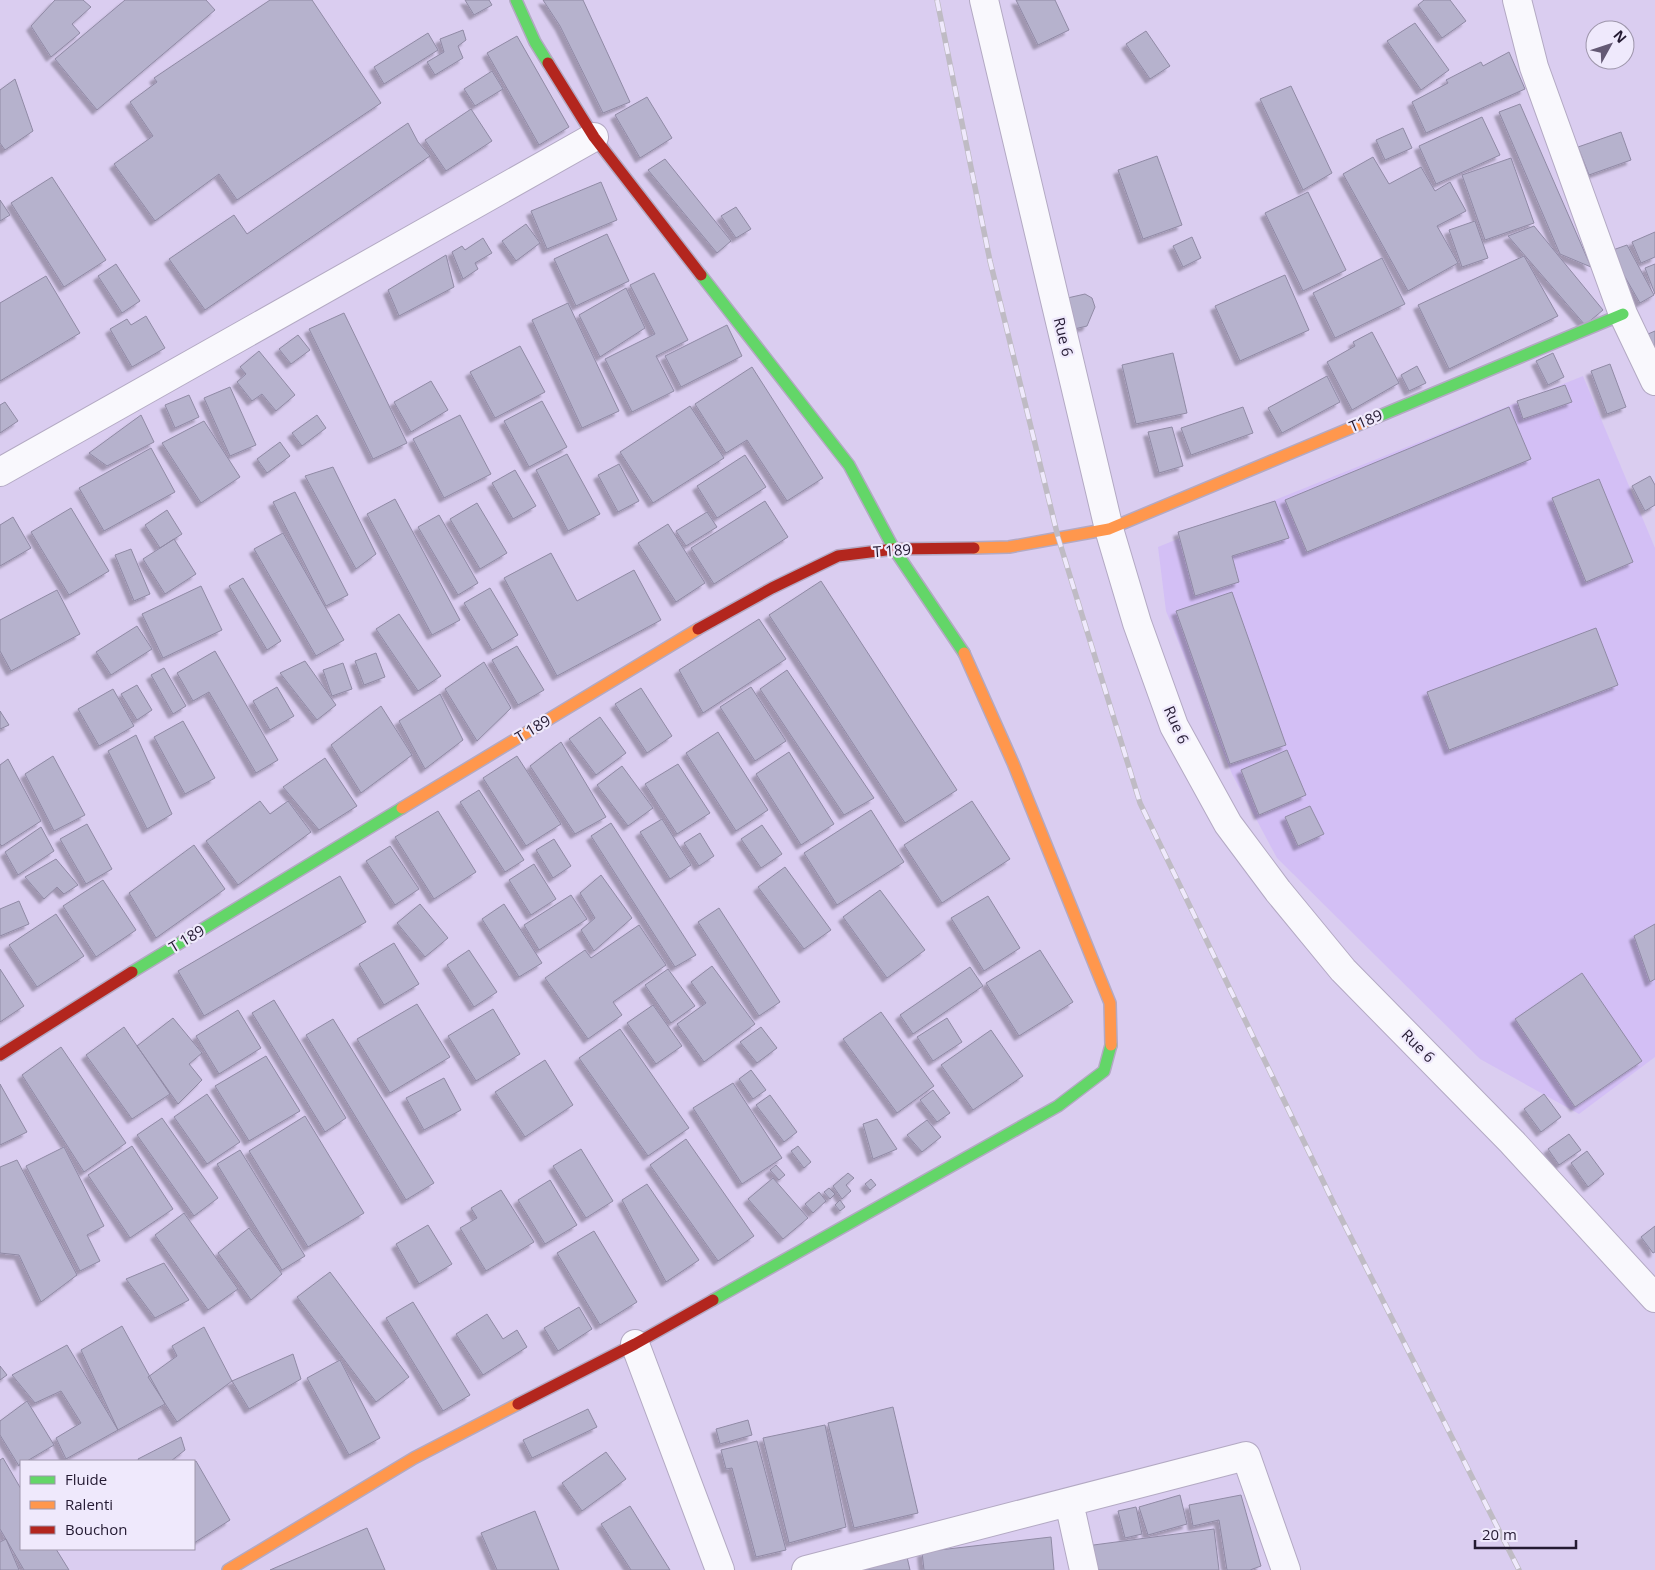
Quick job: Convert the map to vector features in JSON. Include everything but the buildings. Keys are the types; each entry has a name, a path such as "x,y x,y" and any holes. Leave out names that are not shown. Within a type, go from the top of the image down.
{"street":[{"path":"228,1570 414,1458 635,1344 1058,1106 1104,1071 1112,1040 1110,1003 1013,763 964,651 894,549 849,465 594,137 535,42 516,0"},
{"name":"Rue 6","path":"984,0 1109,529 1137,623 1174,726 1228,824 1278,891 1343,970 1512,1142 1655,1298"},
{"path":"1517,0 1534,67 1624,314 1655,381"},
{"path":"0,472 594,137"},
{"name":"T189","path":"1109,529 1624,314"},
{"name":"T 189","path":"0,1055 60,1016 685,636 772,588 838,556 894,549 1009,547 1109,529"},
{"path":"635,1344 720,1570"},
{"path":"806,1570 1246,1456 1286,1570"},
{"path":"1069,1502 1084,1570"}],"shaded area":[{"path":"1583,376 1655,548 1655,1057 1579,1114 1480,1059 1277,858 1232,774 1166,611 1158,547"}],"railway":[{"path":"937,0 990,261 1058,537 1140,803 1335,1206 1519,1570"}],"traffic: fast":[{"path":"516,0 535,42 548,63"},
{"path":"701,275 849,465 894,549 964,653"},
{"path":"1377,417 1623,314"},
{"path":"132,972 402,808"},
{"path":"713,1300 1058,1106 1104,1071 1111,1045"}],"traffic: slow":[{"path":"974,548 1009,547 1109,529 1377,417"},
{"path":"402,808 698,629"},
{"path":"964,653 1013,763 1110,1003 1111,1045"},
{"path":"228,1570 414,1458 518,1404"}],"traffic: jam":[{"path":"548,63 594,137 701,275"},
{"path":"698,629 772,588 838,556 894,549 974,548"},
{"path":"0,1055 132,972"},
{"path":"518,1404 635,1344 713,1300"}]}
